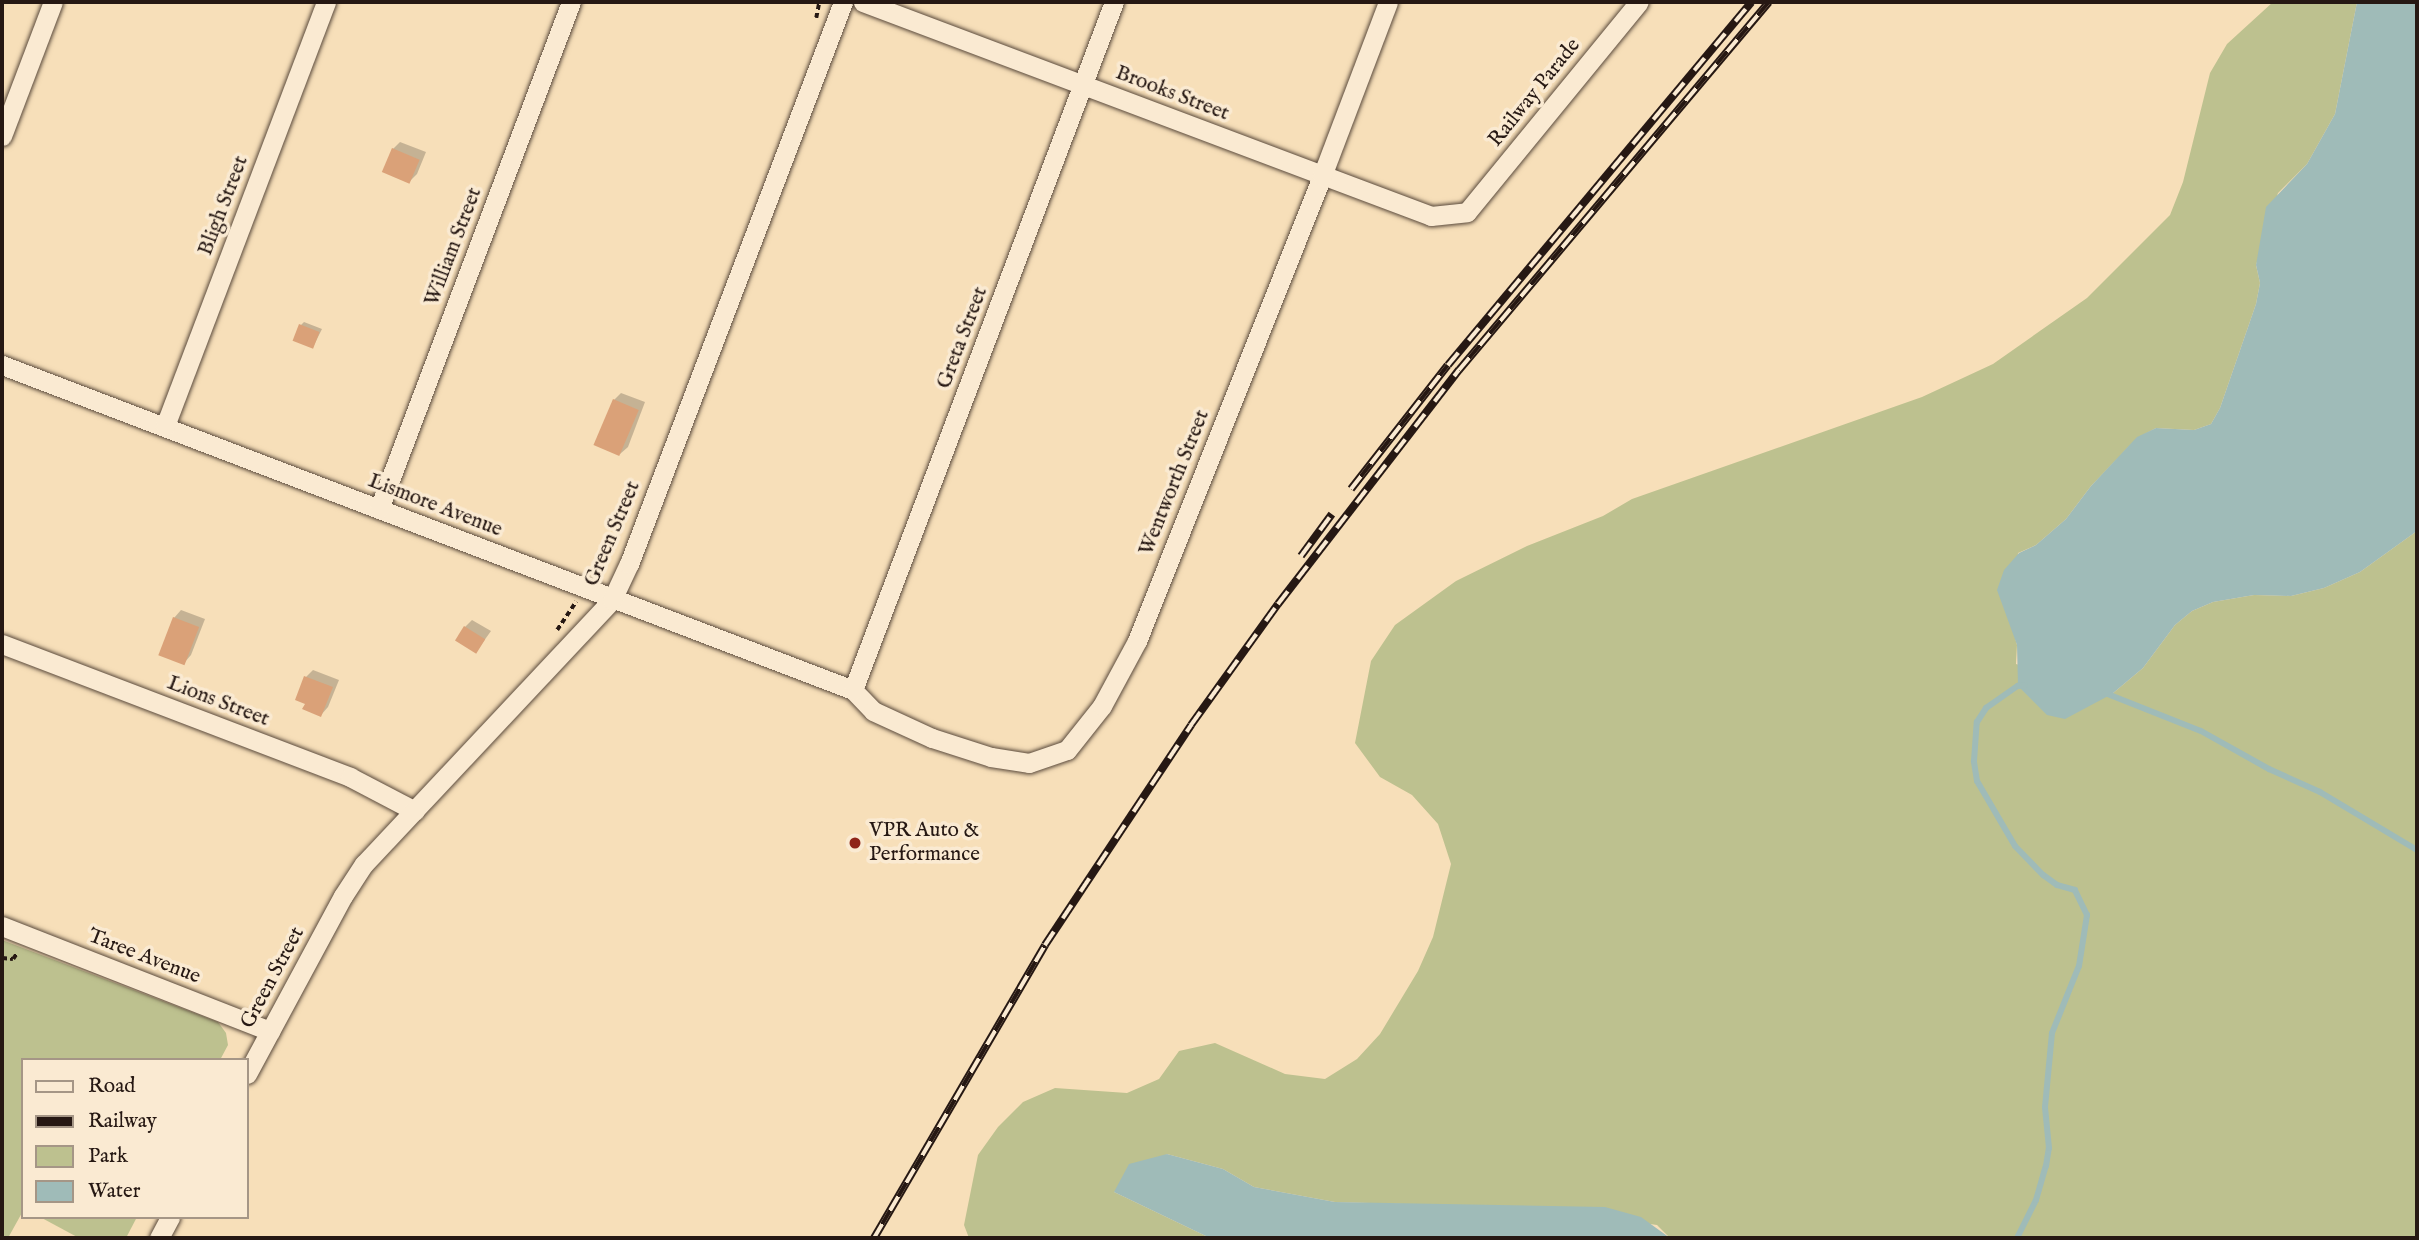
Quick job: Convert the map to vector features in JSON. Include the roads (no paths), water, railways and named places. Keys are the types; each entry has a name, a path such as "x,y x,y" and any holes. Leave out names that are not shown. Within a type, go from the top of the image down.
{"street":[{"path":"2,136 52,2"},
{"name":"Bligh Street","path":"165,426 326,2"},
{"name":"William Street","path":"379,509 571,2"},
{"name":"Green Street","path":"248,1072 357,875 612,600 634,551 843,2"},
{"name":"Brooks Street","path":"863,2 1431,216 1467,212"},
{"name":"Greta Street","path":"853,690 1114,2"},
{"name":"Wentworth Street","path":"853,690 873,711 932,738 991,757 1029,763 1067,750 1102,706 1138,641 1388,2"},
{"name":"Railway Parade","path":"1467,212 1639,2"},
{"name":"Lismore Avenue","path":"2,365 853,690"},
{"name":"Lions Street","path":"2,644 350,777 415,811"},
{"name":"Taree Avenue","path":"2,926 270,1031"},
{"path":"159,1238 169,1219"}],"water":[{"path":"2357,2 2417,2 2417,531 2360,572 2324,588 2291,596 2254,595 2213,602 2192,611 2175,625 2143,668 2112,694 2065,719 2047,715 2018,686 2017,645 1997,590 2004,570 2019,553 2036,545 2066,519 2091,486 2137,437 2156,428 2194,430 2211,424 2220,408 2256,304 2260,283 2256,265 2266,207 2307,164 2335,114"},
{"path":"1167,1154 1223,1169 1254,1187 1335,1202 1605,1207 1641,1217 1670,1238 1210,1238 1114,1192 1129,1164"}],"waterway":[{"path":"2017,1238 2036,1200 2046,1166 2049,1148 2045,1107 2052,1033 2079,966 2087,915 2075,890 2057,885 2043,875 2015,846 1977,781 1974,761 1977,722 1986,708 2018,686 2025,685"},
{"path":"2105,693 2201,731 2269,769 2320,792 2417,850"}],"railway":[{"path":"1351,489 1448,365 1752,2"},
{"path":"874,1238 1045,945 1191,725 1278,604 1459,370 1769,2"},
{"path":"1301,556 1332,514"}],"place":[{"name":"VPR Auto & Performance","path":"855,843"}]}
